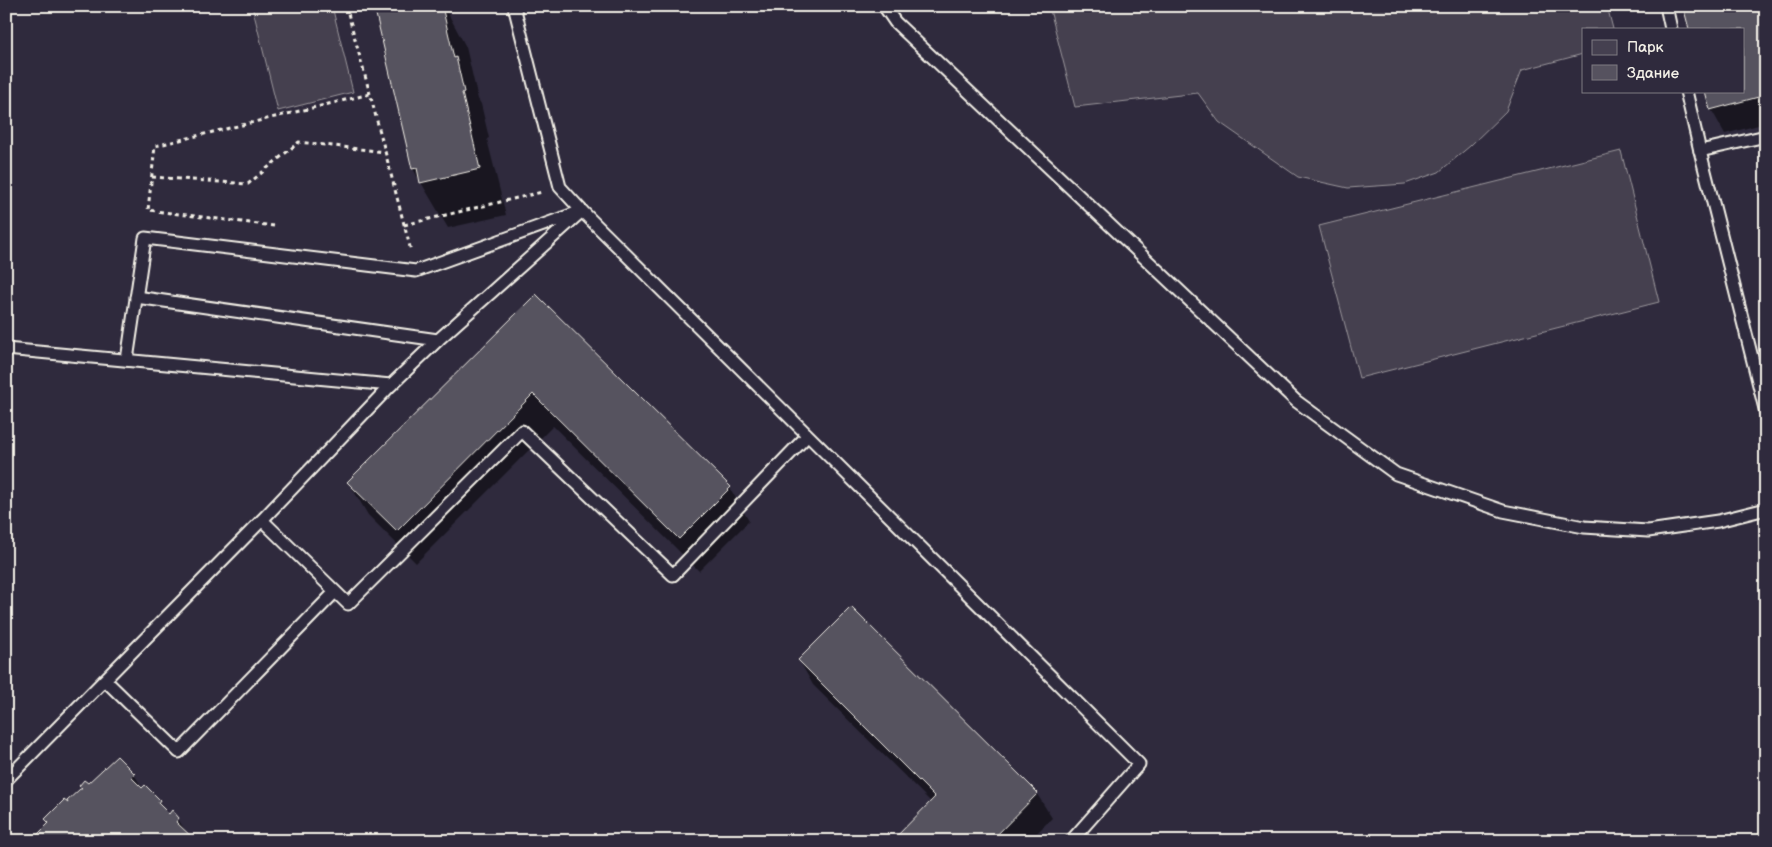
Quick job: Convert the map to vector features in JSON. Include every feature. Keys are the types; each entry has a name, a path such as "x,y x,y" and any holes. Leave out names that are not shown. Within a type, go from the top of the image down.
{"lane":[{"path":"514,6 560,188 807,436 1139,764 1071,841"},
{"path":"884,6 895,22 1296,401 1396,474 1503,511 1584,527 1648,531 1718,521 1766,509"},
{"path":"1666,6 1671,28"},
{"path":"1686,92 1766,413"},
{"path":"1700,151 1766,136"},
{"path":"127,360 145,238 416,271 582,211"},
{"path":"6,780 391,386 438,340 582,211"},
{"path":"136,297 438,340"},
{"path":"6,349 391,386"},
{"path":"262,520 348,604 522,431 673,575 807,436"},
{"path":"105,680 178,752 335,592"}],"path":[{"path":"346,6 416,271"},
{"path":"274,226 148,210 155,146 370,94"},
{"path":"152,177 248,184 299,142 385,152"},
{"path":"404,225 560,188"}],"green space":[{"path":"252,6 332,6 353,92 278,111"},
{"path":"1049,6 1607,6 1613,28 1582,28 1582,54 1522,70 1506,111 1470,146 1439,172 1405,184 1348,188 1298,177 1219,122 1198,93 1075,107"},
{"path":"1621,151 1659,302 1359,378 1319,226"}],"building":[{"path":"379,6 442,6 454,58 456,57 464,92 462,93 480,169 420,183 417,168 412,169 375,10 379,9"},
{"path":"1683,6 1766,6 1766,95 1710,110 1705,92 1744,92 1744,28 1689,28"},
{"path":"536,294 731,487 679,539 533,394 397,531 347,482"},
{"path":"851,607 1038,793 991,841 892,841 935,797 798,660"},
{"path":"117,756 135,774 131,777 142,788 145,785 160,800 158,803 169,814 172,810 179,818 176,822 196,841 42,841 37,835 49,823 45,819 64,800 68,803 67,801 82,789 79,786 84,780 88,783"}]}
